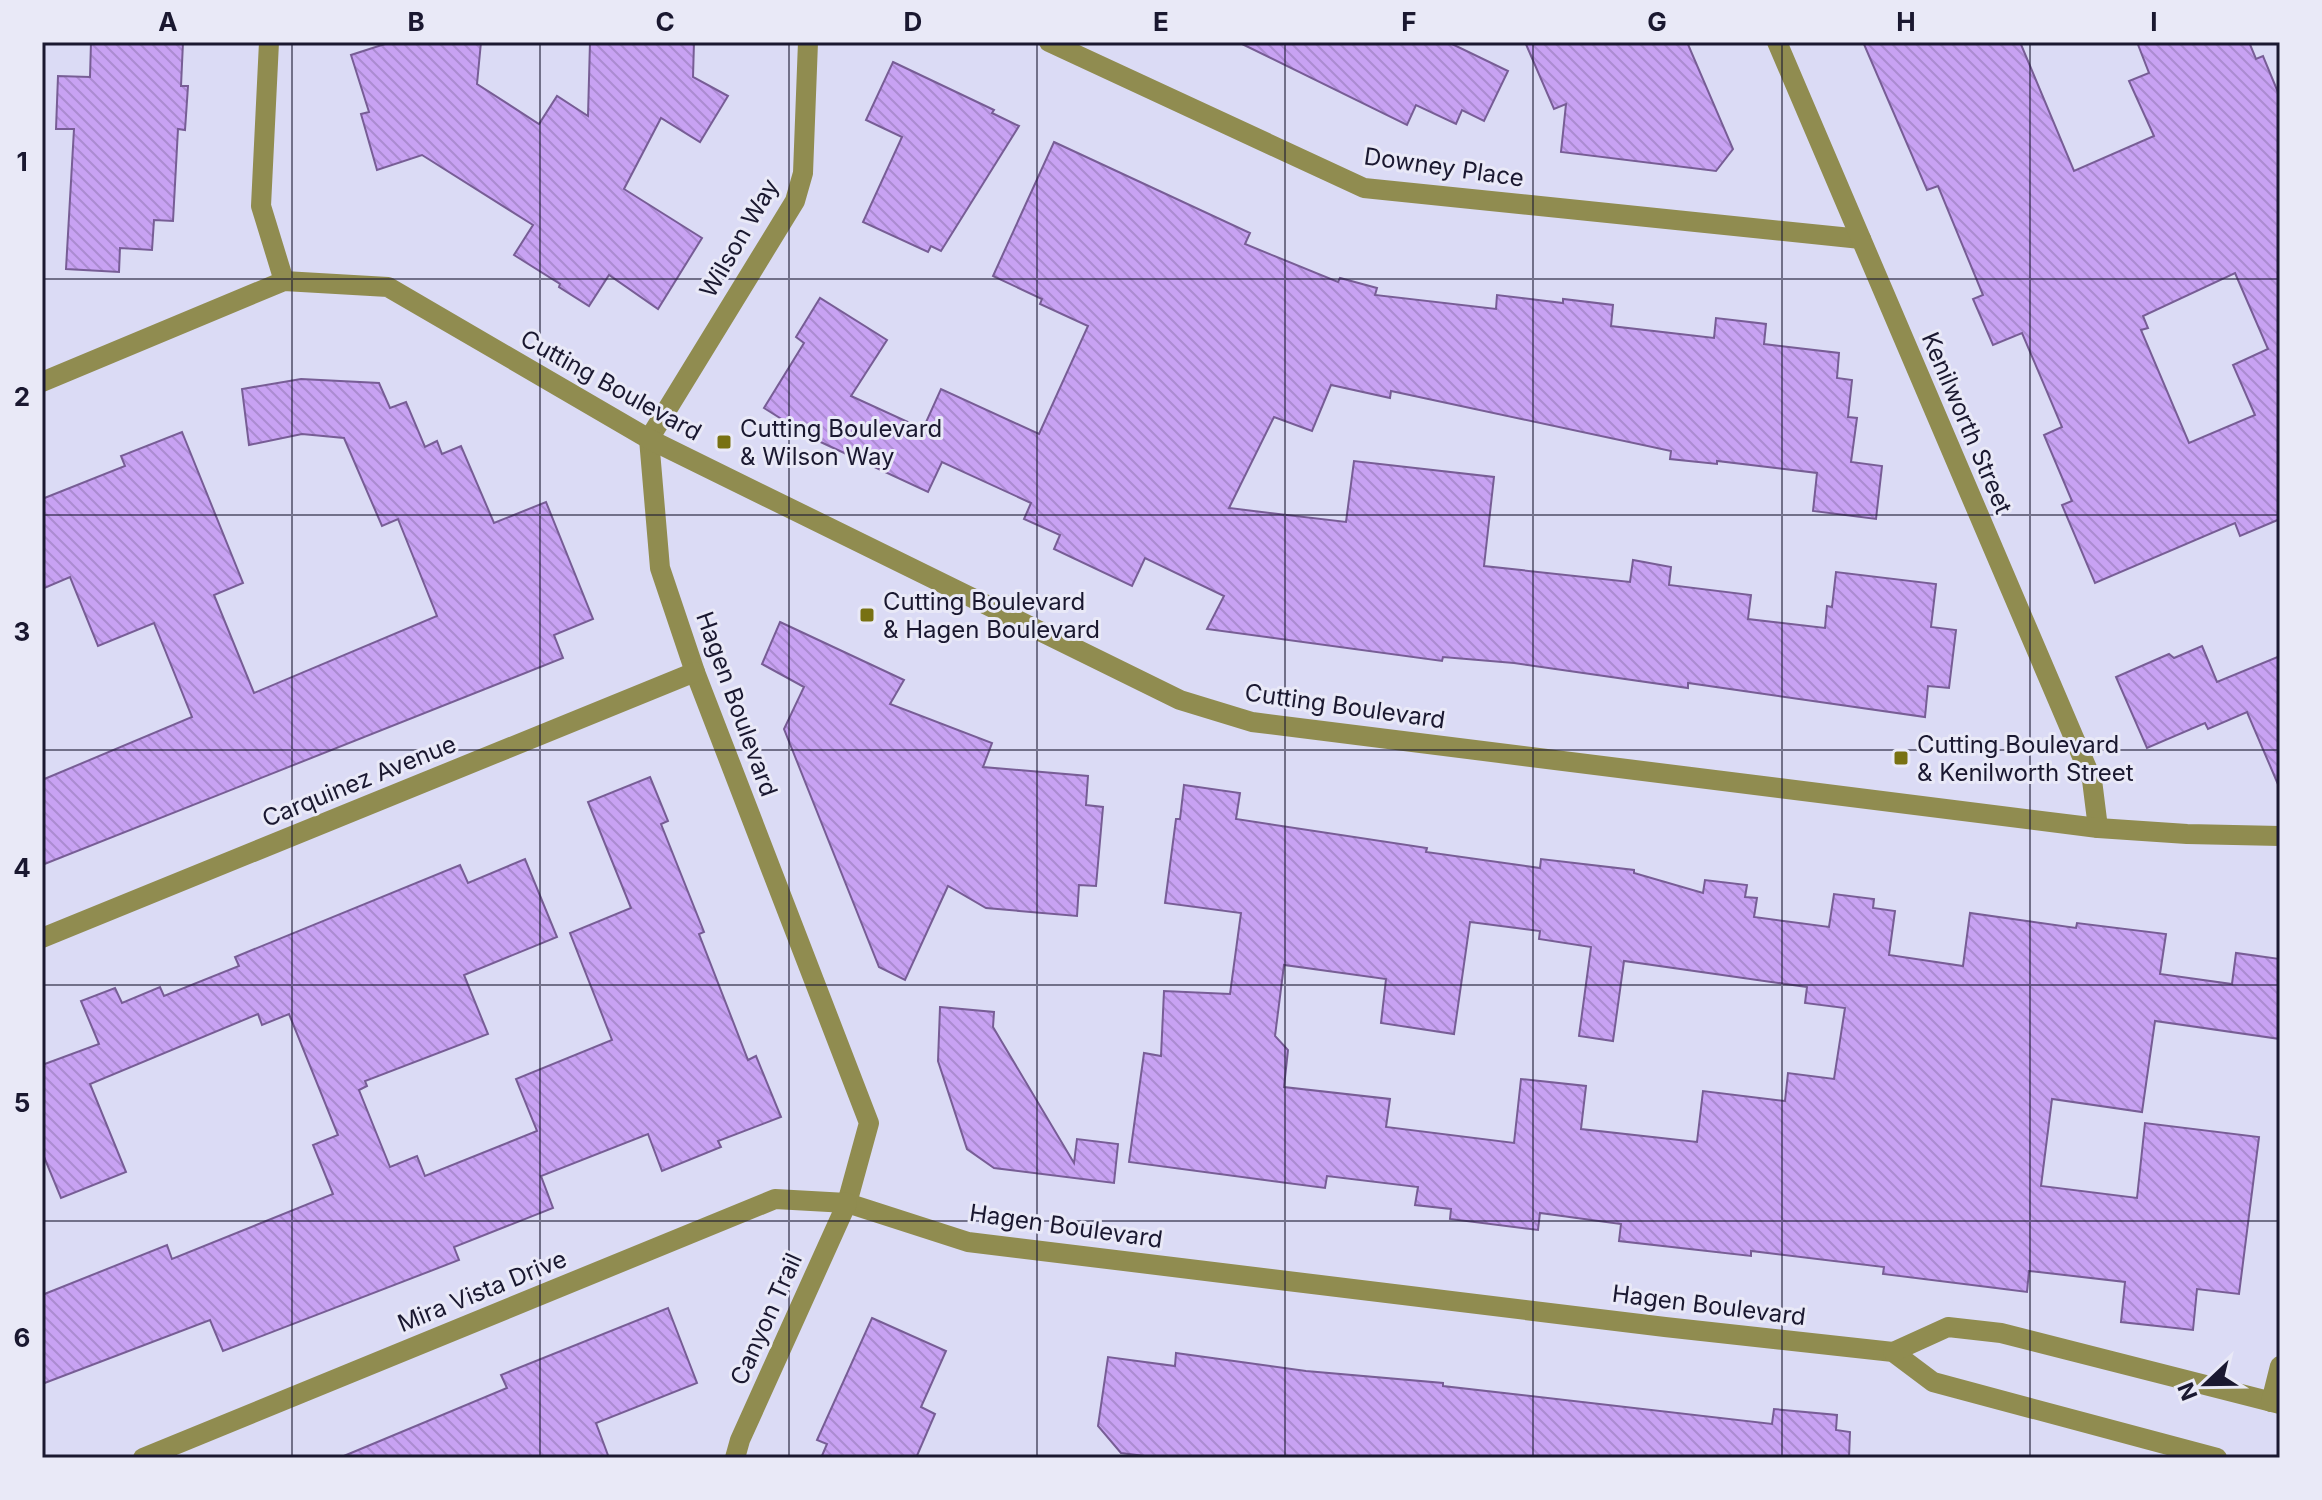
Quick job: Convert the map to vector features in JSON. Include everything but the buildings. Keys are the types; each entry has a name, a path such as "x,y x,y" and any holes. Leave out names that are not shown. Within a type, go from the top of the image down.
{"street":[{"path":"269,42 261,206 284,281"},
{"name":"Wilson Way","path":"649,439 795,201 803,173 808,42"},
{"name":"Downey Place","path":"1049,42 1364,188 1861,239"},
{"name":"Kenilworth Street","path":"1777,42 2092,780 2098,828"},
{"name":"Cutting Boulevard","path":"42,382 284,281 388,287 649,439 1180,700 1252,722 2098,828 2280,836"},
{"name":"Hagen Boulevard","path":"649,439 660,568 695,672 869,1123 847,1203 968,1242 1893,1352"},
{"name":"Carquinez Avenue","path":"42,938 695,672"},
{"name":"Mira Vista Drive","path":"143,1458 775,1199 847,1203"},
{"name":"Canyon Trail","path":"735,1458 740,1440 847,1203"},
{"path":"2217,1458 1933,1382 1893,1352 1948,1327 2001,1333 2275,1403 2280,1366"}],"place":[{"name":"Cutting Boulevard & Wilson Way","path":"724,442"},
{"name":"Cutting Boulevard & Hagen Boulevard","path":"867,615"},
{"name":"Cutting Boulevard & Kenilworth Street","path":"1901,758"}]}
